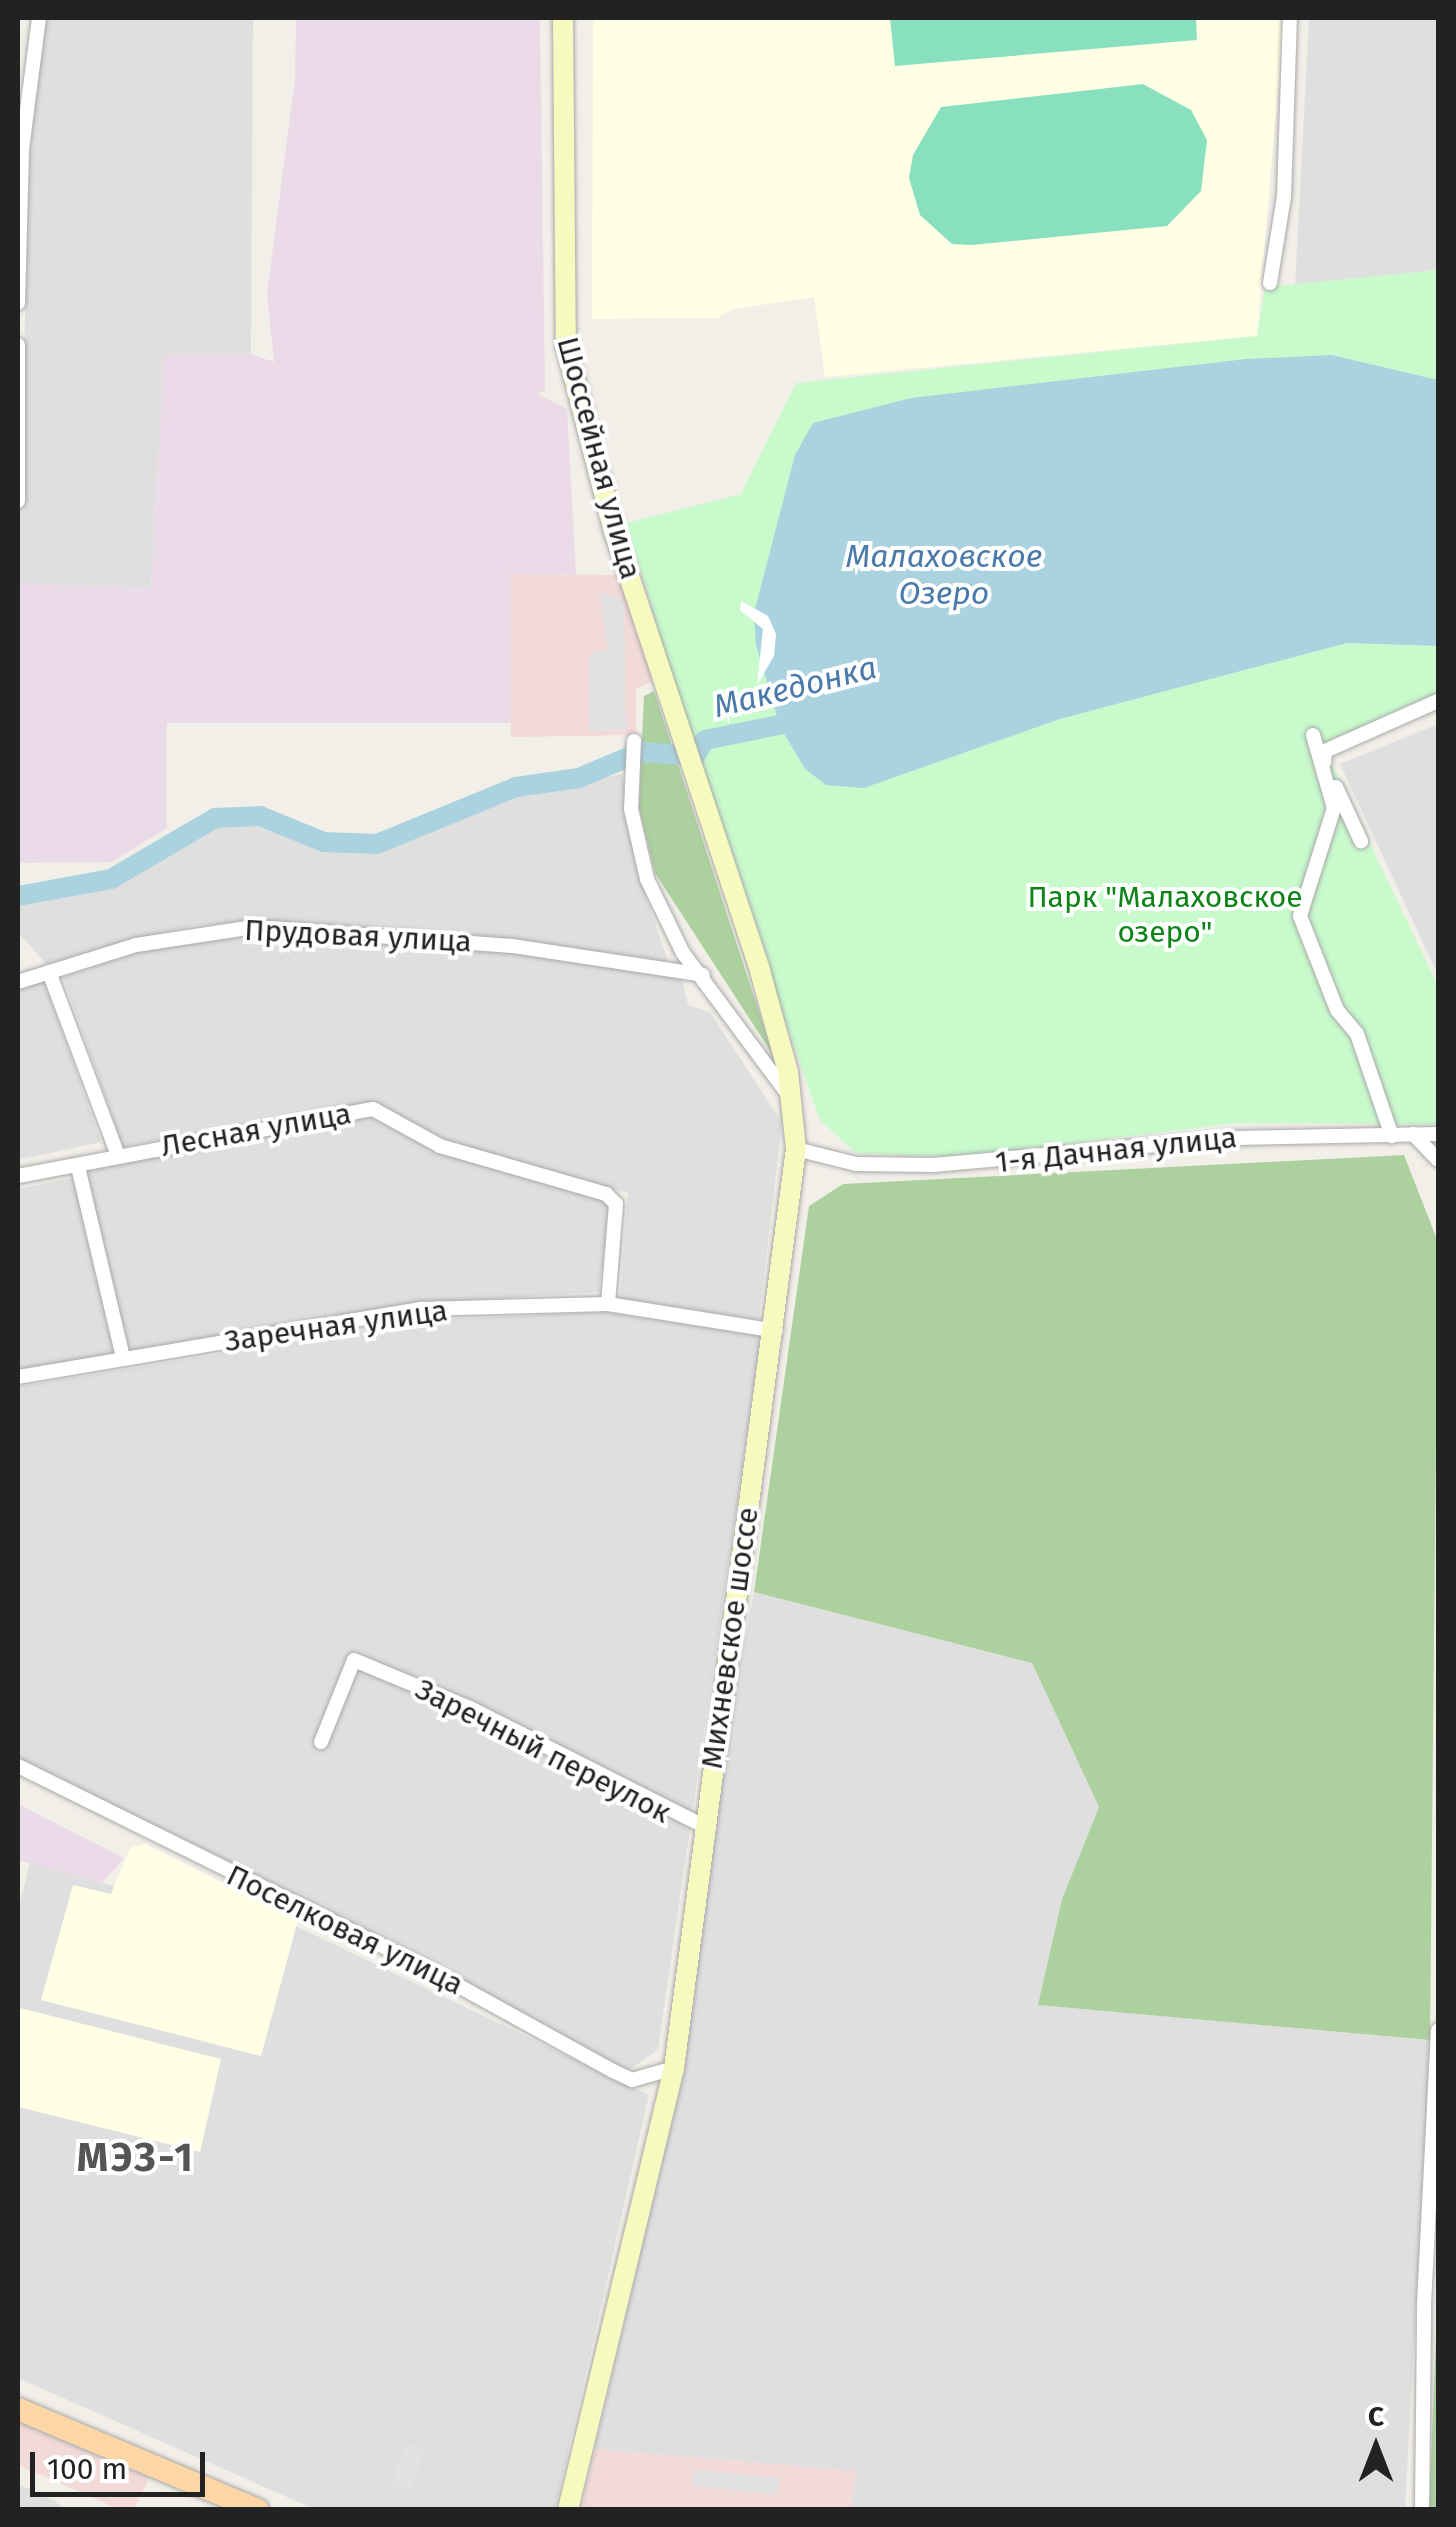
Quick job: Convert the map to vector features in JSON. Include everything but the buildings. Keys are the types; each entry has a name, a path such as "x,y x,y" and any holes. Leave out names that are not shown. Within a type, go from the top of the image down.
{"main road":[{"name":"Шоссейная улица","path":"563,18 564,330 614,531 692,770"},
{"name":"Михневское шоссе","path":"568,2510 674,2068 704,1826 776,1331 796,1150 794,1101 760,971 692,770"},
{"path":"18,2409 258,2510"}],"street":[{"path":"18,303 22,150 39,18"},
{"path":"1270,282 1284,197 1290,18"},
{"path":"18,344 18,501"},
{"path":"1360,841 1324,762 1326,751 1438,701"},
{"path":"1312,735 1334,808 1300,916 1337,1010 1357,1034 1392,1136"},
{"path":"634,741 631,809 647,880 683,953 794,1101"},
{"name":"Прудовая улица","path":"18,982 155,941 254,927 512,946 702,974"},
{"path":"49,972 118,1156"},
{"name":"Лесная улица","path":"18,1176 373,1109 440,1146 606,1194 616,1204 608,1304"},
{"path":"1413,1134 1438,1160"},
{"name":"1-я Дачная улица","path":"796,1150 856,1164 933,1166 1235,1138 1438,1134"},
{"path":"78,1167 123,1358"},
{"name":"Заречная улица","path":"18,1377 420,1309 608,1304 776,1331"},
{"name":"Заречный переулок","path":"321,1742 354,1660 470,1708 704,1826"},
{"name":"Поселковая улица","path":"18,1766 428,1969 632,2080 674,2068"},
{"path":"1422,2510 1438,2030"}],"shaded area":[{"path":"42,18 253,18 251,354 164,356 151,589 18,583 29,168"},
{"path":"296,18 540,18 545,391 536,393 567,409 576,574 511,574 511,723 167,723 167,828 112,862 18,863 18,583 151,589 164,355 251,354 274,362 267,294 295,78"},
{"path":"593,18 1284,18 1257,336 825,377 814,297 733,309 718,318 592,319"},
{"path":"1309,18 1438,18 1436,270 1295,287"},
{"path":"511,574 626,575 655,680 636,689 636,735 511,737"},
{"path":"599,591 624,600 626,731 589,731 589,659 594,651 608,650"},
{"path":"1438,724 1438,975 1340,764"},
{"path":"622,774 641,882 668,961 446,931 278,922 194,925 48,966 18,932 18,901 105,888 217,822 250,820 323,848 372,849 518,794"},
{"path":"253,934 471,947 681,977 688,1005 710,1012 782,1123 759,1319 620,1299 628,1193 451,1144 370,1102 123,1147 63,977 142,951"},
{"path":"44,980 101,1142 18,1160 18,988"},
{"path":"375,1115 437,1151 604,1199 610,1206 599,1292 415,1303 129,1355 84,1165"},
{"path":"77,1177 114,1355 18,1374 18,1189"},
{"path":"605,1312 761,1336 658,2050 626,2072 18,1773 18,1387 426,1320"},
{"path":"754,1592 1032,1663 1099,1807 1062,1899 1039,2005 1430,2040 1405,2509 851,2509 855,2471 595,2449 673,2113 722,1754"},
{"path":"18,1804 124,1858 102,1883 18,1860"},
{"path":"145,1844 298,1920 261,2056 41,2000 73,1885 111,1894 130,1848"},
{"path":"137,1850 649,2095 555,2509 314,2509 18,2378 18,1912 30,1862 127,1890"},
{"path":"20,2008 221,2059 200,2152 18,2107"},
{"path":"18,2421 149,2478 134,2509 119,2509 18,2465"},
{"path":"406,2443 424,2450 410,2491 391,2484"},
{"path":"595,2449 856,2471 851,2509 581,2510"},
{"path":"694,2470 779,2478 777,2495 692,2486"},
{"path":"18,2484 55,2501 64,2509 18,2509"}],"green space":[{"path":"890,18 1196,18 1197,40 895,66"},
{"path":"1143,84 1191,110 1207,140 1201,191 1167,226 972,245 952,244 920,215 909,178 913,155 941,107"},
{"name":"Парк \"Малаховское озеро\"","path":"1438,270 1438,380 1332,355 904,402 756,645 780,727 805,769 826,785 873,785 1060,719 1347,643 1438,646 1438,706 1329,758 1438,986 1438,1124 1236,1123 958,1157 856,1153 821,1121 813,1101 695,756 627,523 741,494 796,383 1257,336 1265,287"},
{"path":"654,691 773,1055 655,873 639,807 644,696"},
{"path":"1404,1155 1438,1242 1430,2040 1038,2005 1062,1899 1099,1807 1032,1663 754,1592 809,1206 843,1184"},
{"path":"1437,2312 1438,2509 1429,2510"}],"water":[{"name":"Малаховское Озеро","path":"1332,355 1438,380 1438,646 1347,643 1060,719 864,788 826,785 805,769 780,727 756,645 754,613 795,455 813,423 911,398 1246,359"}],"pier":[{"path":"741,601 768,616 776,634 774,656 757,685 763,629 740,610"}],"waterway":[{"name":"Македонка","path":"18,896 111,879 215,818 260,816 324,842 377,844 516,787 579,778 640,752 695,756 705,740 803,720"}],"district":[{"name":"МЭЗ-1","path":"136,2158"}]}
